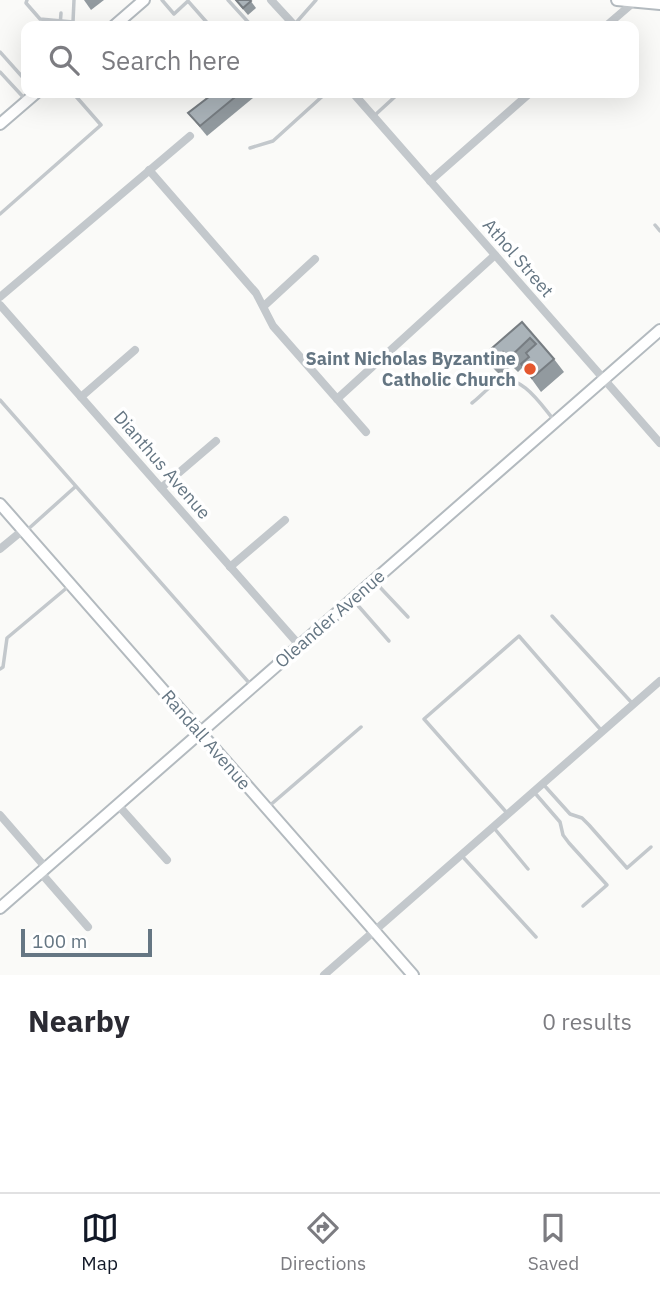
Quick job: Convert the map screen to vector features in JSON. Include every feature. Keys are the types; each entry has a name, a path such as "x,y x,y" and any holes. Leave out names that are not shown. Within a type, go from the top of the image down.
{"street":[{"path":"120,21 144,0"},
{"path":"271,0 289,21"},
{"path":"617,0 660,4"},
{"path":"612,21 634,2"},
{"path":"0,124 30,98"},
{"name":"Athol Street","path":"357,98 660,443"},
{"path":"430,181 524,98"},
{"path":"0,298 190,136"},
{"path":"149,170 256,293 273,326 366,432"},
{"path":"337,399 495,255"},
{"path":"264,306 315,259"},
{"name":"Dianthus Avenue","path":"0,305 300,646"},
{"name":"Oleander Avenue","path":"0,908 660,331"},
{"path":"81,397 135,351"},
{"path":"161,488 216,441"},
{"name":"Randall Avenue","path":"0,504 413,975"},
{"path":"230,567 285,520"},
{"path":"0,550 24,531"},
{"path":"324,975 660,681"},
{"path":"118,805 167,860"},
{"path":"0,815 88,927"}],"lane":[{"path":"27,0 26,3 40,19 67,21"},
{"path":"73,21 74,0"},
{"path":"162,0 174,14 189,1 206,21"},
{"path":"228,0 247,21"},
{"path":"295,21 316,0"},
{"path":"46,12 46,19"},
{"path":"61,13 61,20"},
{"path":"0,52 21,75"},
{"path":"0,72 21,95"},
{"path":"24,98 27,101"},
{"path":"0,214 101,125 77,98"},
{"path":"250,148 273,141 320,98"},
{"path":"373,116 393,98"},
{"path":"655,225 660,231"},
{"path":"472,403 497,382 516,382 525,388 556,422"},
{"path":"0,400 252,687"},
{"path":"24,531 76,487"},
{"path":"374,581 408,617"},
{"path":"0,669 3,667 7,638 71,584"},
{"path":"353,599 389,641"},
{"path":"552,616 633,705"},
{"path":"509,814 424,719 519,636 603,732"},
{"path":"267,808 361,727"},
{"path":"543,784 570,814 582,818 627,867 651,846"},
{"path":"534,792 560,822 563,835 569,843 607,885 583,906"},
{"path":"494,828 528,869"},
{"path":"462,856 536,937"}],"building":[{"path":"236,0 250,0 251,1 243,8"},
{"path":"208,98 234,98 200,126 188,113"},
{"path":"522,322 554,359 532,378 521,364 529,357 526,353 536,344 530,338 509,358 503,352 492,363 484,355"}],"place":[{"name":"Saint Nicholas Byzantine Catholic Church","path":"530,369"}]}
